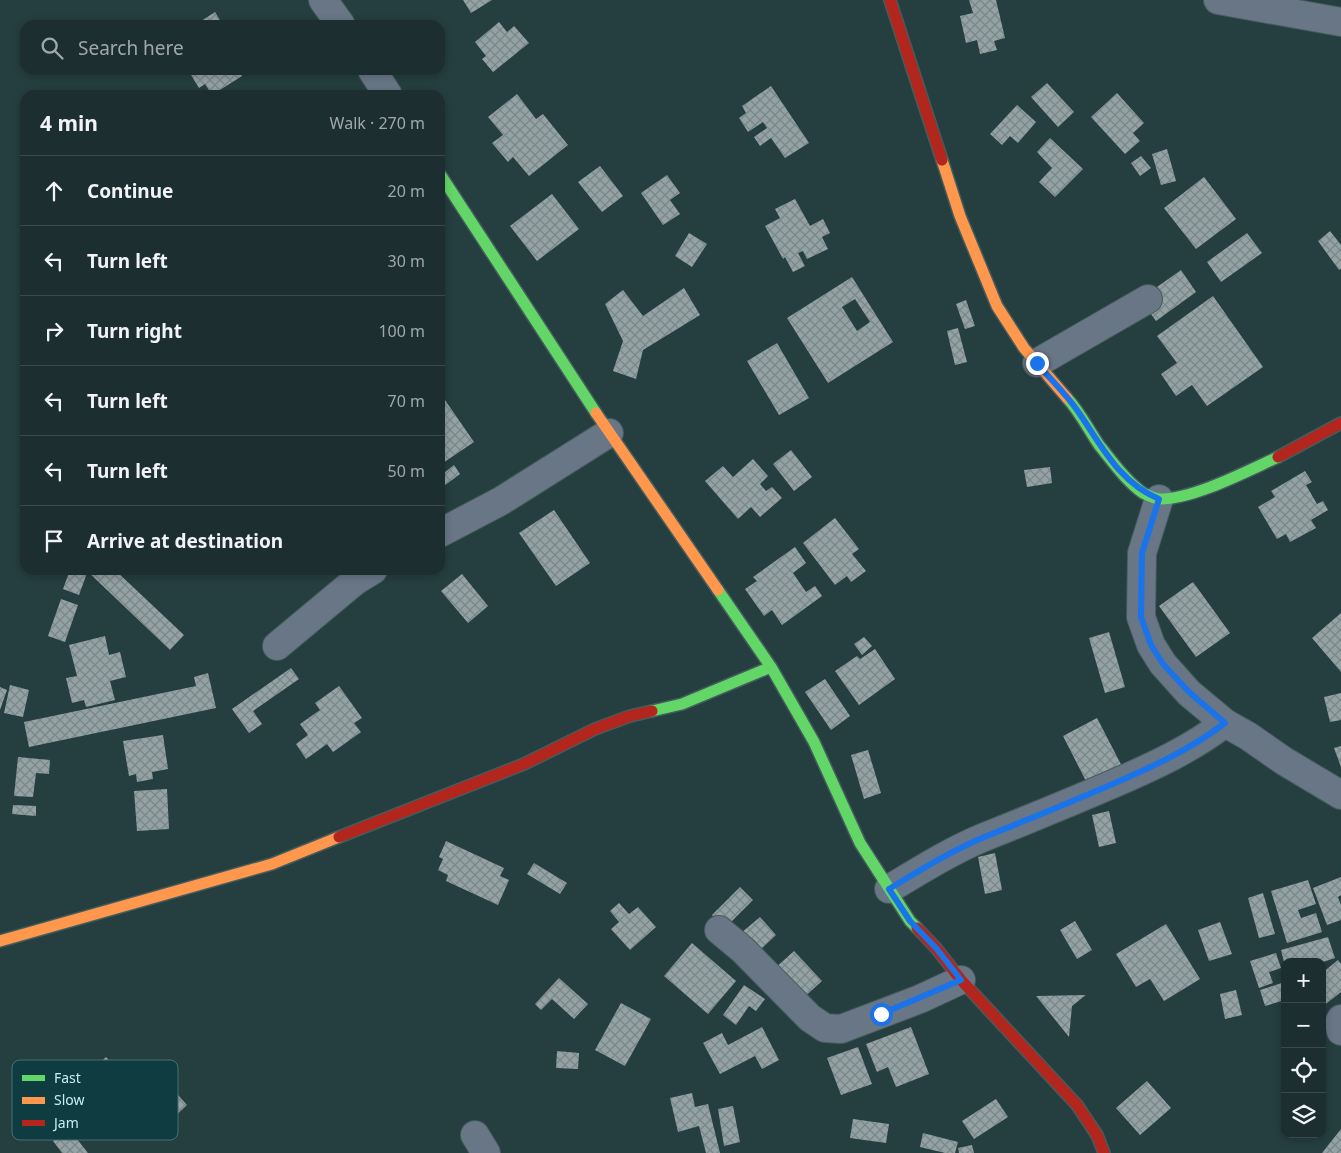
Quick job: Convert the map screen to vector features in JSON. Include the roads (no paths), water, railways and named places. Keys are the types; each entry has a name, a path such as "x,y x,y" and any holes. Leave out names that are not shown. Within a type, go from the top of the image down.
{"street":[{"path":"322,0 337,20"},
{"path":"890,0 960,216 997,306 1024,348 1076,409 1098,443 1124,476 1143,493 1159,499 1185,496 1296,449 1341,423"},
{"path":"1218,0 1341,22"},
{"path":"375,75 385,90"},
{"path":"445,182 609,433 771,667 814,742 860,843 910,921 936,948 961,980 1077,1105 1097,1135 1104,1153"},
{"path":"1037,363 1148,300"},
{"path":"445,530 501,501 609,433"},
{"path":"1159,499 1142,553 1141,617 1151,645 1163,664 1189,692 1225,723 1341,795"},
{"path":"277,646 355,581 365,575"},
{"path":"0,941 272,864 524,764 596,729 630,716 682,704 771,667"},
{"path":"889,889 940,858 981,839 1048,813 1171,758 1203,740 1225,723"},
{"path":"719,930 743,950 810,1018 825,1028 841,1029 961,980"},
{"path":"1341,1019 1339,1023 1341,1031"}]}
